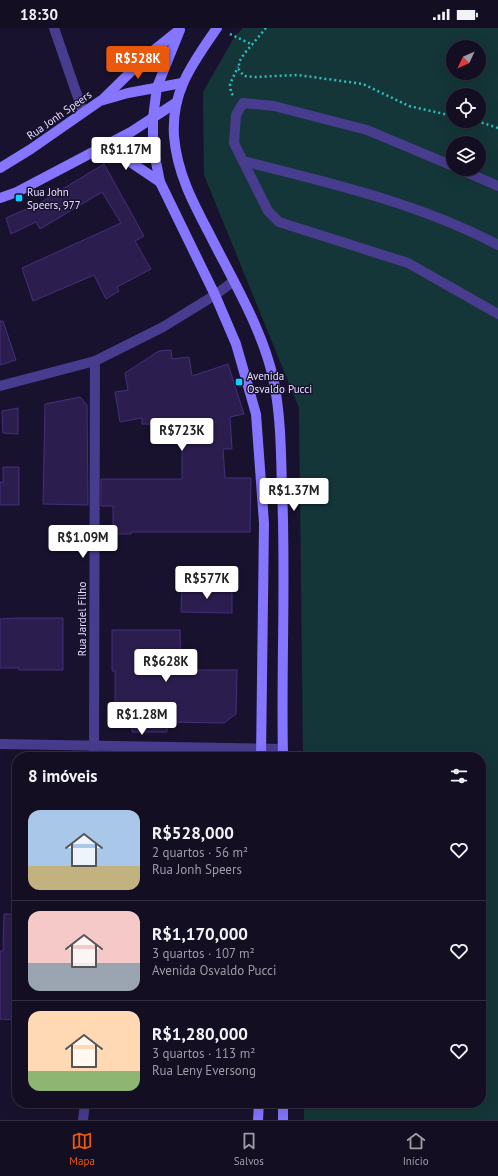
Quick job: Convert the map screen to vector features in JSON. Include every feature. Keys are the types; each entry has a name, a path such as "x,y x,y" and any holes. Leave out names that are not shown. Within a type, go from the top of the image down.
{"main road":[{"path":"181,29 157,87 152,118 153,147 160,182 215,295 236,344 256,414 264,523 261,752"},
{"path":"100,101 148,55 181,29"},
{"path":"220,29 192,64 182,83 177,102 174,134 177,163 188,194 234,281 258,335 273,381 280,428 283,522 283,752"},
{"name":"Rua Jonh Speers","path":"0,168 31,149 100,101 128,93 182,83"},
{"path":"0,198 16,192 131,132 177,102"},
{"path":"98,149 120,155 160,182"},
{"path":"258,1120 259,1108"},
{"path":"283,1108 283,1120"}],"street":[{"path":"54,28 83,112"},
{"path":"446,163 367,130 274,106 243,103 236,115 234,143 268,211 279,222 408,263 498,314"},
{"path":"243,161 349,189 425,212 498,245"},
{"path":"475,176 498,186"},
{"path":"0,386 95,361 163,327 215,295 234,281"},
{"name":"Rua Jardel Filho","path":"94,752 95,361"},
{"path":"0,744 237,752"},
{"path":"83,1120 84,1108"}],"path":[{"path":"243,103 231,93 230,84 244,54 266,28"},
{"path":"220,29 253,45"},
{"path":"239,65 238,70 244,76 298,75 363,84 409,106 446,114"},
{"path":"486,124 498,128"}],"green space":[{"path":"243,28 498,28 498,1120 304,1120 304,1108 486,1108 486,752 303,752 299,408 204,175 203,92 235,36"}],"building":[{"path":"104,164 144,236 135,241 151,269 117,287 119,291 106,299 94,275 33,301 22,268 121,223 102,192 40,229 36,222 11,234 6,218 38,204"},
{"path":"0,321 3,321 16,360 0,365"},
{"path":"171,350 172,359 189,357 192,376 228,364 244,414 230,417 232,449 223,449 225,478 251,478 250,532 131,532 131,534 113,534 113,506 101,506 101,479 182,479 182,425 142,424 142,418 120,422 115,392 128,390 125,373 159,351"},
{"path":"80,397 87,405 88,505 43,504 45,404"},
{"path":"18,408 18,434 3,433 2,411"},
{"path":"3,467 19,467 19,505 0,505 0,482 3,483"},
{"path":"182,586 232,587 232,613 181,612"},
{"path":"63,618 63,670 19,670 19,668 0,668 0,619"},
{"path":"112,630 180,630 181,670 237,670 236,714 224,723 167,722 167,732 132,732 132,725 115,709 115,671 112,671"},
{"path":"4,914 12,914 12,1020 0,1019 0,951 3,951"}],"place":[{"name":"Rua John Speers, 977","path":"19,198"},
{"name":"Avenida Osvaldo Pucci","path":"239,382"}]}
